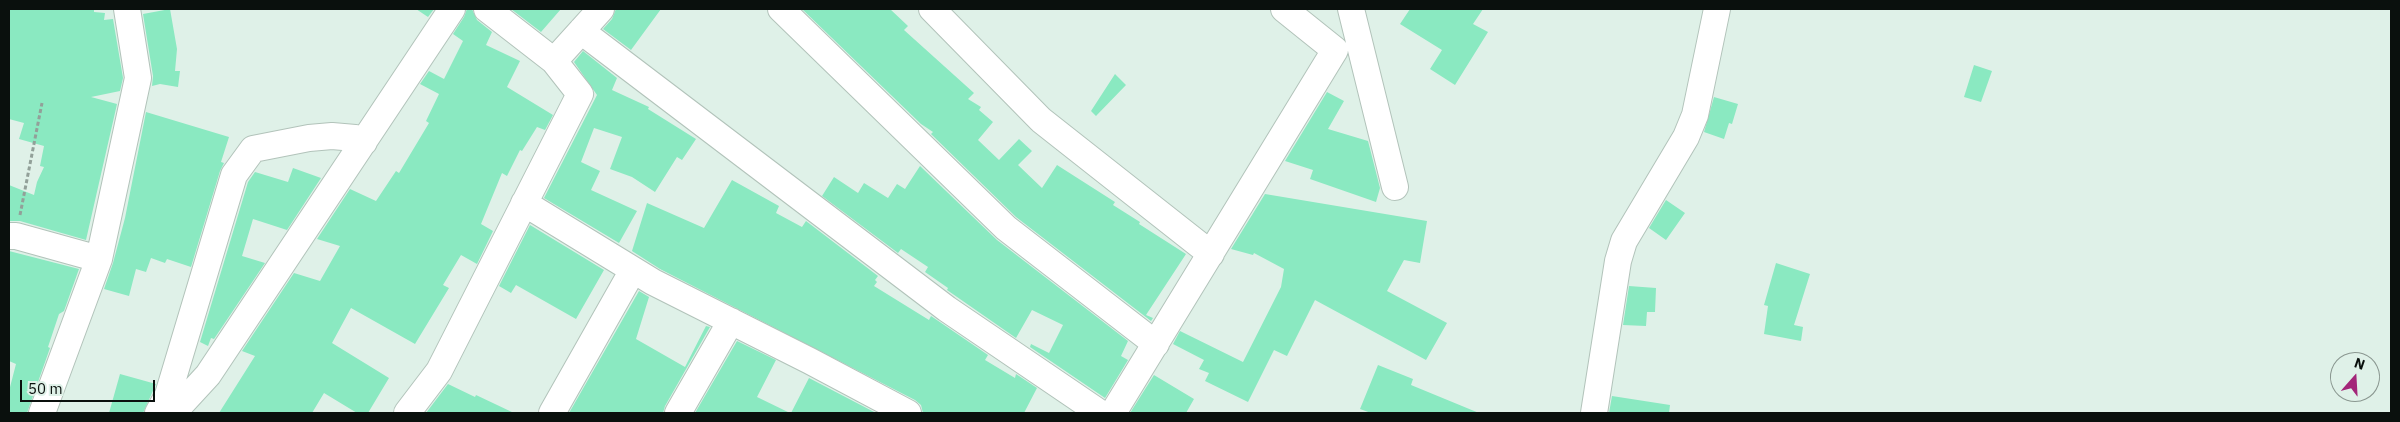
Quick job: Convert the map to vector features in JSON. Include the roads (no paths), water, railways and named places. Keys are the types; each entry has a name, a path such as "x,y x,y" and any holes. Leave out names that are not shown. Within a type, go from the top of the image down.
{"street":[{"path":"42,413 99,258 138,78 127,9"},
{"path":"174,413 208,375 452,9"},
{"path":"407,413 439,371 580,94 554,61 487,9"},
{"path":"554,61 601,9"},
{"path":"781,9 1006,228 1156,344"},
{"path":"932,9 1041,120 1211,254"},
{"path":"1113,413 1335,50 1284,9"},
{"path":"1352,9 1395,187"},
{"path":"1594,413 1618,261 1624,241 1686,137 1695,115 1717,9"},
{"path":"581,31 947,309 1100,413"},
{"path":"158,413 168,395 234,175 253,149 309,138 332,136 355,138 364,142"},
{"path":"524,203 634,270 908,413"},
{"path":"12,236 99,258"},
{"path":"552,413 634,270"},
{"path":"689,410 731,321"}]}
